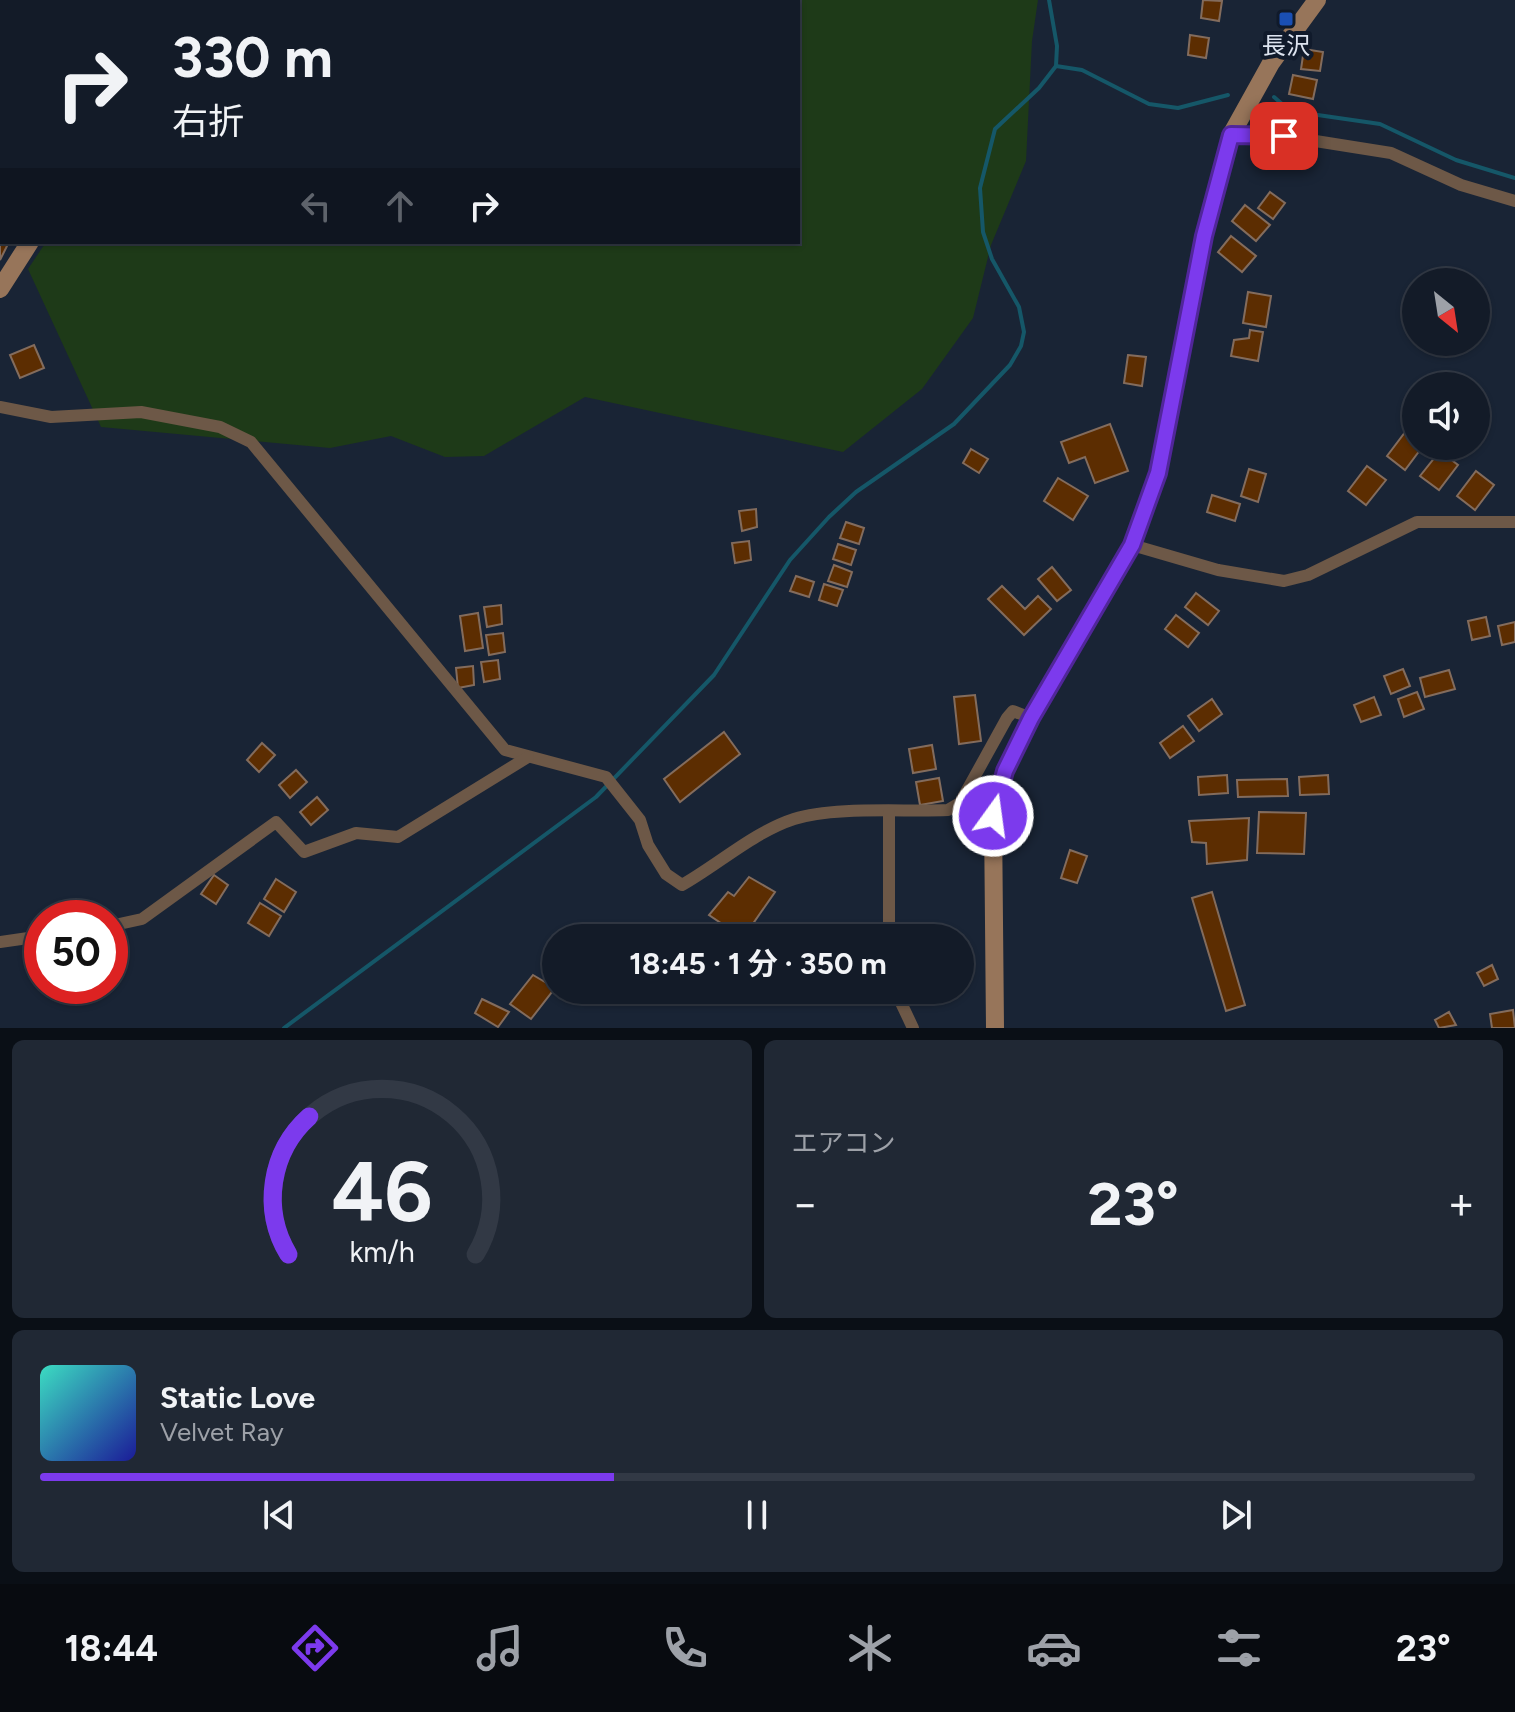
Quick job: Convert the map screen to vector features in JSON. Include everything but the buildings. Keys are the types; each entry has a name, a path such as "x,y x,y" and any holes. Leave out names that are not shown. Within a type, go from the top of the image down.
{"main road":[{"path":"995,1028 993,816 1005,771 1031,718 1132,545 1158,473 1204,236 1231,135 1271,63 1317,0"},
{"path":"0,289 29,244"}],"street":[{"path":"1231,135 1298,137 1391,153 1461,185 1515,201"},
{"path":"0,407 51,417 141,412 241,434 251,442 505,750 606,777 640,820 648,845 666,874 682,885 721,863 760,835 795,819 863,812 948,810 960,803 1013,711 1031,718"},
{"path":"1132,545 1218,570 1284,581 1308,575 1417,522 1515,522"},
{"path":"128,922 142,919 276,822 304,852 356,833 398,837 528,757"},
{"path":"889,813 889,924"},
{"path":"0,942 24,939"},
{"path":"902,1004 913,1028"}],"green space":[{"path":"800,0 1038,0 1032,41 1026,161 991,245 973,318 922,389 843,452 585,397 484,456 445,457 391,436 330,448 101,427 28,269 45,244 800,244"}],"waterway":[{"path":"284,1028 596,797 714,675 790,560 829,517 856,492 954,424 1010,365 1021,346 1024,332 1019,307 992,259 983,232 980,188 995,129 1039,88 1056,66 1057,46 1049,0"},
{"path":"1056,66 1082,70 1149,104 1178,108 1228,95"},
{"path":"1274,97 1290,111 1380,124 1456,160 1515,178"}],"place":[{"name":"長沢","path":"1286,19"}],"route":[{"path":"993,816 1005,771 1031,718 1132,545 1158,473 1204,236 1231,135 1284,136"}]}
